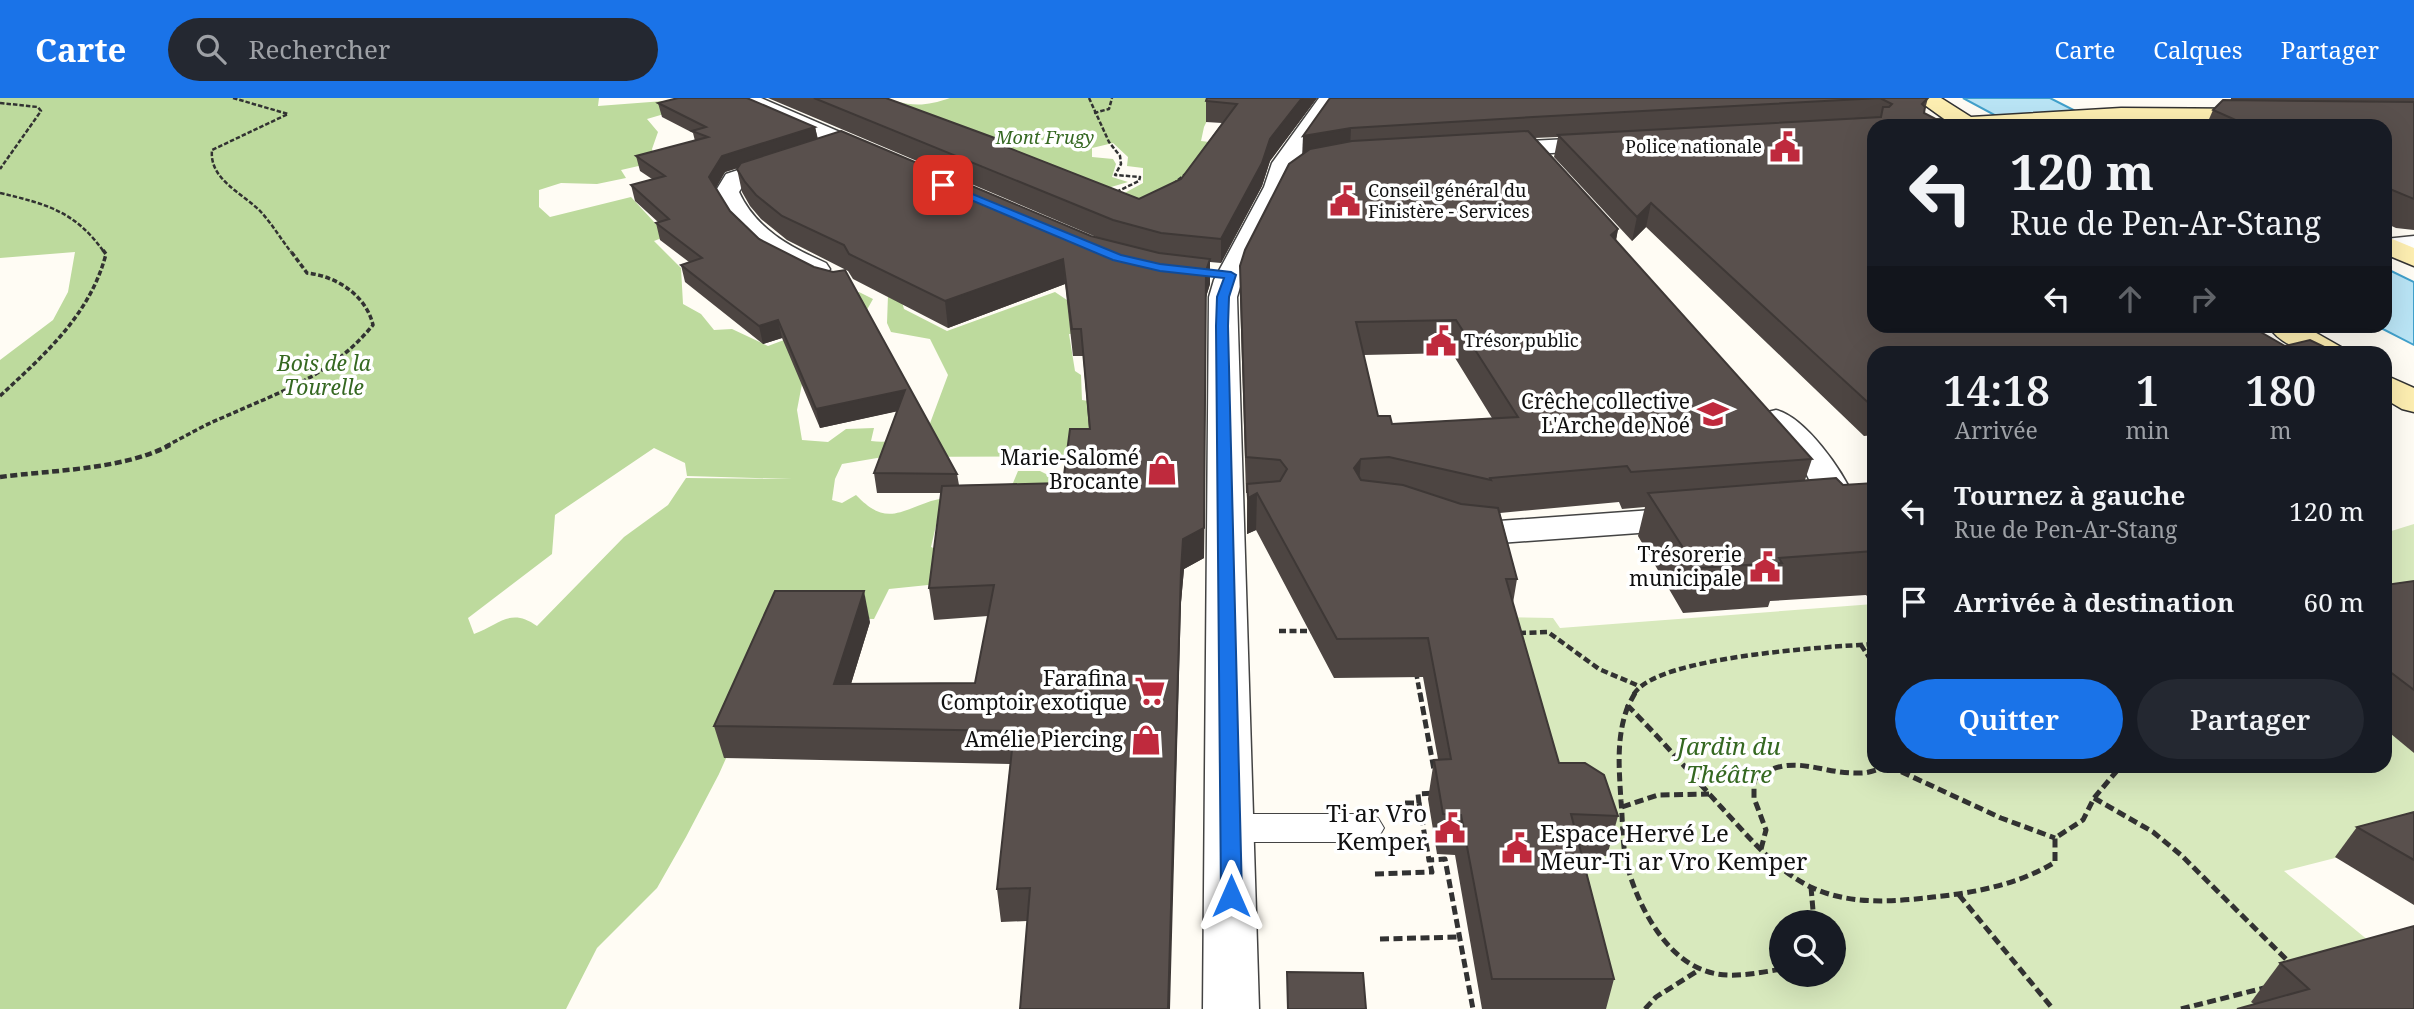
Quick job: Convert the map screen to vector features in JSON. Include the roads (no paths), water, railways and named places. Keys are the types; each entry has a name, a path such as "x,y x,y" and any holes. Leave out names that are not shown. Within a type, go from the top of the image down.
{"main road":[{"path":"1926,98 1959,119"},
{"path":"2021,119 2087,107 2121,115 2276,117"},
{"path":"2121,115 2129,119"},
{"path":"2295,333 2317,346"},
{"path":"2392,389 2414,402"}],"street":[{"path":"743,98 898,165"},
{"path":"1231,1009 1228,632 1245,506 1220,274 1276,187 1293,172 1307,154 1330,98"},
{"path":"837,279 788,256 756,234 734,206 727,192 735,179 747,174 846,143"},
{"path":"1465,152 1626,143"},
{"path":"1530,148 1553,173"},
{"path":"1762,405 1828,479 1836,498 1828,506 1818,509 1780,512"},
{"path":"1426,515 1457,527 1499,532 1733,515"}],"lane":[{"path":"1231,828 1365,828"}],"water":[{"path":"1963,98 2050,98 2091,119 2002,119"},
{"path":"2392,271 2414,282 2414,345 2391,333"}],"place":[{"name":"Police nationale","path":"1785,147"},
{"name":"Conseil général du Finistère - Services","path":"1345,201"},
{"name":"Trésor public","path":"1441,341"},
{"name":"Crêche collective L'Arche de Noé","path":"1713,414"},
{"name":"Marie-Salomé Brocante","path":"1162,470"},
{"name":"Trésorerie municipale","path":"1765,567"},
{"name":"Farafina Comptoir exotique","path":"1150,691"},
{"name":"Amélie Piercing","path":"1146,740"},
{"name":"Ti ar Vro Kemper","path":"1450,828"},
{"name":"Espace Hervé Le Meur-Ti ar Vro Kemper","path":"1517,848"}],"park label":[{"name":"Mont Frugy","path":"1045,138"},
{"name":"Bois de la Tourelle","path":"324,376"},
{"name":"Jardin du Théâtre","path":"1729,761"}]}
